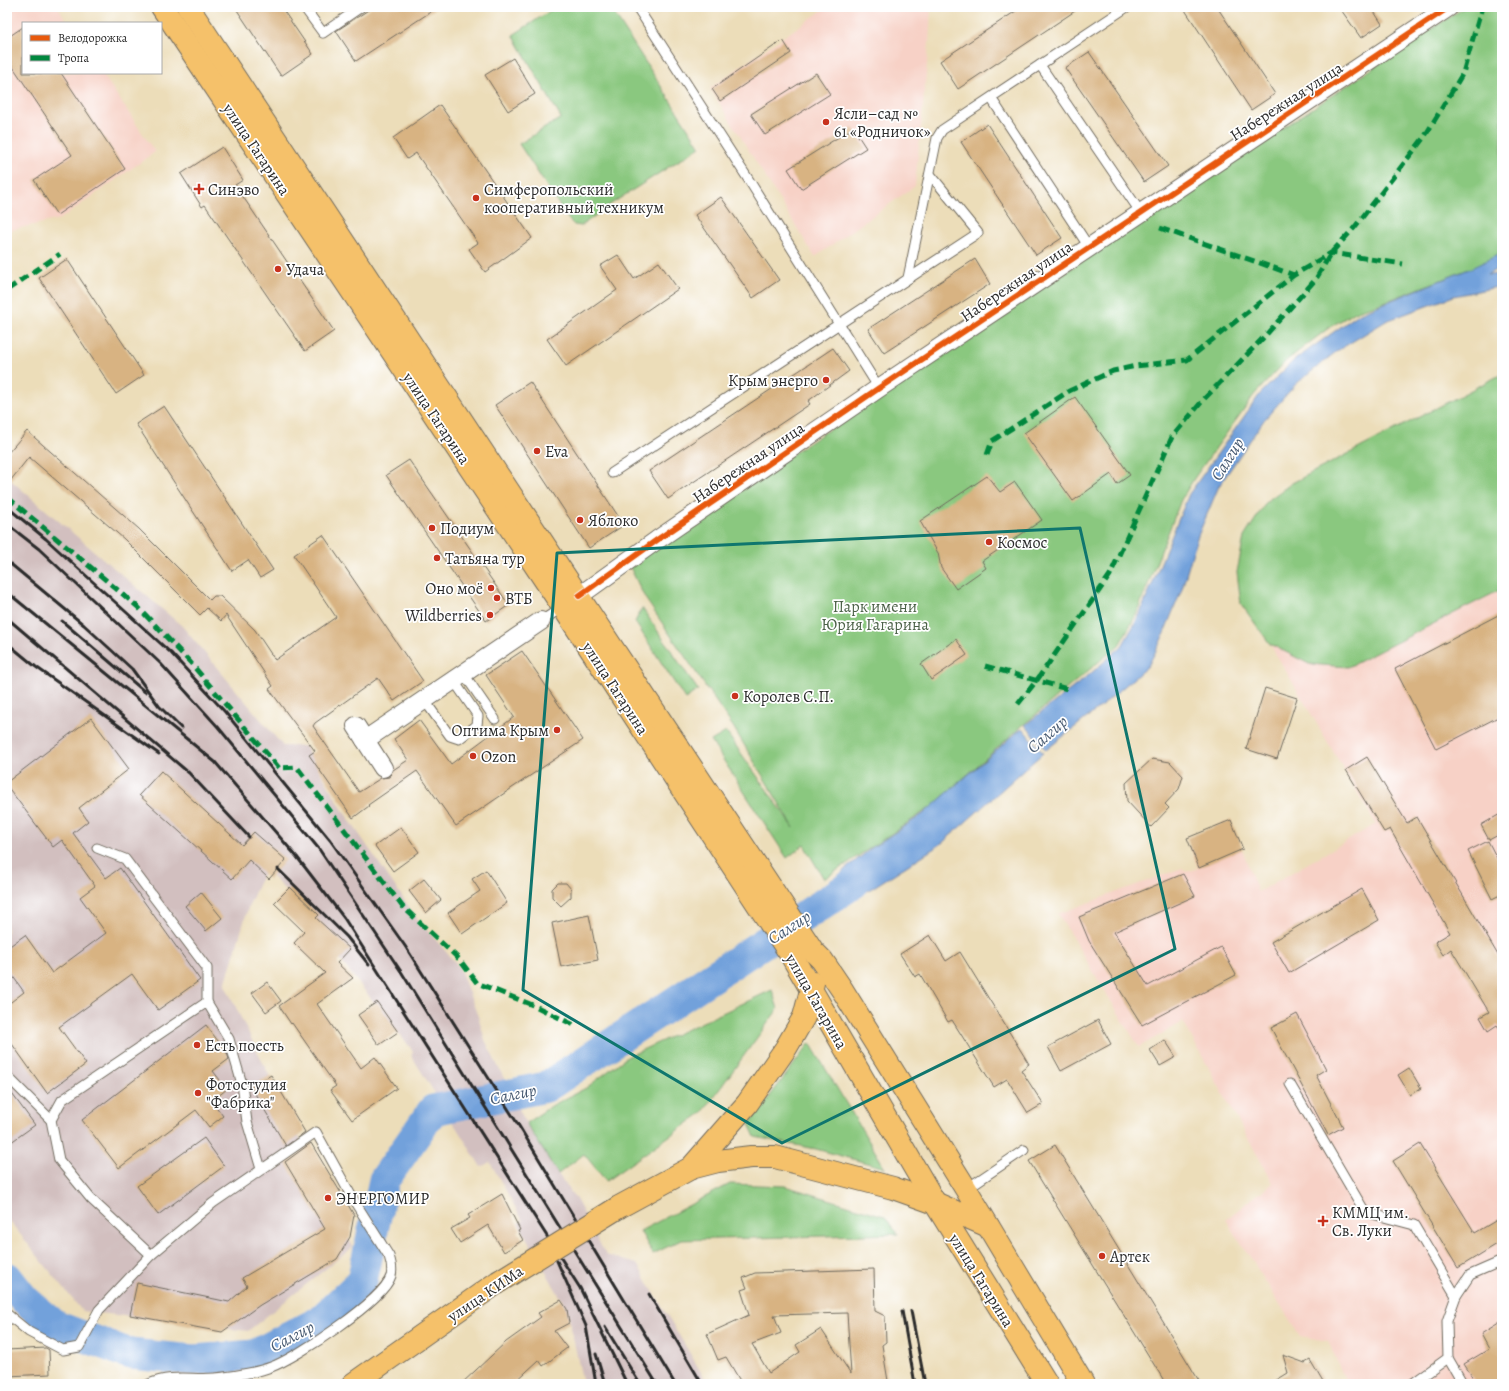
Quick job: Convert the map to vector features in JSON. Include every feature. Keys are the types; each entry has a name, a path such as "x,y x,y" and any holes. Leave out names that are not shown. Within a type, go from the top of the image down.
{"main road":[{"name":"улица Гагарина","path":"162,7 571,602 775,892 813,951 822,960 843,991 966,1189 1083,1384"},
{"name":"улица Гагарина","path":"188,7 571,602 756,903 795,963 935,1203 1041,1380"},
{"path":"691,1168 732,1124 800,1027 812,992 815,972 813,951"},
{"path":"691,1168 718,1161 751,1157 775,1157 893,1188 935,1203 988,1226"},
{"name":"улица КИМа","path":"354,1384 498,1282 619,1207 691,1168"}],"street":[{"name":"Набережная улица","path":"571,602 657,540 879,388 1449,7"},
{"path":"382,768 361,733 425,701 542,621"}],"lane":[{"path":"304,7 323,33 361,7"},
{"path":"637,7 879,388"},
{"path":"908,278 937,138 942,130 1127,7"},
{"path":"1040,65 1141,212"},
{"path":"991,98 1089,247"},
{"path":"612,473 838,323 978,233 930,174"},
{"path":"542,621 571,602"},
{"path":"425,701 450,736 459,739 477,725 478,716 459,678"},
{"path":"459,678 495,719"},
{"path":"97,848 125,859 207,968 207,1002 230,1039 242,1084 247,1122 261,1169"},
{"path":"51,1120 62,1100 207,1002"},
{"path":"7,1076 51,1120 59,1160 91,1199 151,1255"},
{"path":"1290,1084 1365,1212 1414,1225 1456,1296"},
{"path":"7,1314 29,1332 63,1350 79,1347 99,1310 151,1255 213,1203 316,1132 353,1199 389,1256 392,1266 386,1286 370,1302 329,1335 271,1367 215,1378 162,1378 149,1384"},
{"path":"966,1189 1024,1150"},
{"path":"1463,1384 1448,1358 1447,1321 1456,1296 1470,1275 1502,1261"},
{"path":"1412,1384 1448,1358"}],"highlighted area":[{"path":"1080,528 1175,949 782,1143 523,990 557,553"}],"shaded area":[{"path":"7,7 58,7 67,22 22,22 22,74 103,74 155,152 60,219 7,231"},
{"name":"Ясли–сад № 61 «Родничок»","path":"827,7 931,7 929,43 915,186 815,257 710,88"},
{"path":"1502,374 1502,1384 1347,1384 1328,1341 1300,1336 1226,1219 1273,1183 1183,1022 1139,1047 1058,914 1182,868 1186,872 1198,868 1187,838 1231,820 1258,892 1376,824 1270,644 1241,604 1237,572 1244,537 1267,501 1292,483"},
{"path":"7,477 182,626 283,746 305,746 344,812 416,917 459,967 479,1019 485,1040 526,1123 558,1174 576,1199 606,1255 637,1264 708,1384 583,1384 567,1309 518,1223 523,1221 490,1162 481,1167 411,1055 413,1051 333,951 339,943 265,870 249,905 225,985 353,1247 248,1331 82,1311 7,1218"}],"green space":[{"path":"556,7 610,7 700,147 611,204 581,226 574,225 569,220 519,144 561,118 513,35"},
{"name":"Парк имени Юрия Гагарина","path":"1465,7 1502,7 1502,268 1469,269 1357,311 1330,327 1287,360 1254,395 1195,477 1181,500 1136,615 1119,645 1022,726 931,807 824,879 804,845 787,858 711,741 726,732 794,828 734,728 645,598 628,563"},
{"path":"1502,374 1502,589 1348,667 1309,664 1270,644 1241,604 1237,572 1244,537 1267,501 1292,483"},
{"path":"642,608 698,690 685,699 635,622"},
{"path":"772,990 778,1009 702,1113 606,1181 584,1154 558,1174 526,1123 553,1105 586,1088 627,1057"},
{"path":"810,1043 885,1168 816,1149 755,1137 749,1124"},
{"path":"730,1184 785,1186 884,1216 898,1234 681,1240 653,1254 640,1231"}],"water":[{"path":"1502,253 1502,266 1487,275 1502,274 1502,286 1454,296 1386,321 1337,351 1296,384 1264,420 1219,486 1197,538 1182,589 1160,643 1148,666 1098,709 1046,750 1025,725 1089,675 1122,646 1139,616 1189,494 1260,394 1292,362 1360,313 1469,269"},
{"path":"1022,728 1043,753 941,844 825,918 809,894 826,891 835,886 844,870 873,847 923,814"}],"building":[{"path":"235,7 281,7 313,54 281,76"},
{"path":"373,7 438,7 356,61 336,31"},
{"path":"1022,7 1081,7 958,89 940,61"},
{"path":"1183,7 1217,7 1275,94 1251,110"},
{"path":"1339,7 1371,7 1382,24 1361,38"},
{"path":"22,28 22,74 62,74 125,169 57,215 34,180 72,155 7,58 7,38"},
{"path":"783,40 791,53 720,101 712,89"},
{"path":"1089,52 1168,166 1144,182 1065,68"},
{"path":"513,58 535,94 508,111 485,75"},
{"path":"816,73 830,94 765,135 751,114"},
{"name":"Симферопольский кооперативный техникум","path":"440,105 532,238 485,272 469,249 478,243 416,153 407,159 393,138"},
{"path":"987,124 1062,238 1036,255 961,142"},
{"path":"853,128 866,148 801,189 788,169"},
{"path":"222,147 243,180 235,185 334,331 305,351 205,205 202,207 181,174"},
{"path":"721,197 779,280 753,298 695,215"},
{"path":"618,255 634,279 659,262 678,289 566,366 547,339 617,290 600,266"},
{"path":"67,259 144,375 116,394 39,278"},
{"path":"975,259 990,284 884,353 868,329"},
{"path":"833,348 849,371 808,401 810,404 668,499 649,471"},
{"path":"530,382 624,525 589,548 495,405"},
{"path":"1075,397 1130,475 1117,484 1111,474 1073,501 1024,433"},
{"path":"164,406 273,570 260,578 248,560 232,571 136,424"},
{"path":"27,431 139,529 210,600 214,596 220,596 255,630 275,660 336,617 294,555 323,535 423,681 394,701 378,678 315,723 313,726 359,792 381,778 389,777 393,770 408,760 394,739 419,720 451,764 514,717 486,675 522,651 583,740 456,826 417,771 368,805 369,806 353,818 309,755 315,751 269,689 273,686 226,615 221,621 207,608 200,615 124,539 29,457 7,485 7,454"},
{"path":"409,460 509,605 486,621 386,475"},
{"path":"987,476 1000,492 1015,482 1042,520 982,561 986,568 956,589 941,568 938,553 920,521"},
{"path":"1502,613 1502,715 1436,749 1395,669"},
{"path":"956,639 967,655 931,680 921,664"},
{"path":"1265,688 1297,698 1277,759 1246,749"},
{"path":"91,718 129,769 79,808 88,821 73,833 106,878 120,868 200,980 158,1010 132,974 59,1027 86,1064 47,1093 7,1037 7,1005 24,992 7,968 7,948 25,935 52,973 106,933 80,897 95,886 62,840 53,847 7,786 7,782"},
{"path":"1367,757 1407,823 1417,817 1502,962 1502,1032 1497,1025 1488,1031 1480,1017 1489,1012 1451,949 1443,955 1435,942 1450,933 1390,829 1384,832 1346,770"},
{"path":"1152,759 1170,762 1183,776 1179,789 1165,804 1169,808 1151,827 1127,801 1126,783"},
{"path":"161,771 242,845 254,832 286,860 269,879 249,860 232,879 139,795"},
{"path":"1502,813 1502,833 1489,840 1481,825"},
{"path":"1231,820 1243,849 1199,868 1187,838"},
{"path":"401,827 419,852 393,871 375,846"},
{"path":"1488,841 1502,868 1502,894 1492,899 1468,851"},
{"path":"486,870 507,903 462,934 448,913 480,891 472,879"},
{"path":"1183,874 1195,896 1114,932 1148,986 1221,947 1236,975 1142,1025 1089,941 1079,917"},
{"path":"424,879 441,900 426,913 409,891"},
{"path":"558,883 566,883 571,889 571,897 561,906 552,897 552,889"},
{"path":"290,887 319,915 316,918 350,949 337,963 353,978 317,1004 361,1068 375,1057 397,1088 352,1120 330,1090 336,1086 279,1006 325,973 294,943 304,932 274,903"},
{"path":"1362,889 1379,920 1289,973 1271,942"},
{"path":"201,892 222,918 206,931 185,906"},
{"path":"589,915 598,960 561,967 552,923"},
{"path":"930,935 946,961 960,952 1029,1064 1021,1070 1043,1104 1028,1113 1007,1079 994,1087 952,1020 948,1022 920,974 915,977 900,954"},
{"path":"267,982 281,1001 266,1012 252,993"},
{"path":"377,1002 398,1032 379,1045 358,1015"},
{"path":"1297,1014 1326,1069 1316,1075 1343,1127 1328,1135 1271,1028"},
{"path":"1098,1020 1111,1044 1061,1071 1048,1047"},
{"path":"206,1025 227,1053 229,1059 213,1071 227,1089 212,1101 223,1116 209,1127 196,1110 119,1168 82,1120"},
{"path":"1165,1040 1176,1057 1160,1066 1150,1050"},
{"path":"1409,1068 1421,1088 1410,1095 1398,1075"},
{"path":"271,1075 305,1132 286,1146 251,1087"},
{"path":"7,1087 35,1125 7,1145"},
{"path":"204,1138 224,1166 158,1215 137,1186"},
{"path":"311,1143 354,1215 350,1237 337,1259 260,1305 222,1332 130,1315 137,1283 229,1302 247,1286 242,1278 325,1229 285,1162"},
{"path":"1420,1144 1475,1233 1502,1217 1502,1241 1458,1268 1393,1161"},
{"path":"1055,1145 1201,1384 1166,1384 1029,1161"},
{"path":"502,1194 520,1230 518,1231 523,1240 504,1252 488,1225 460,1243 451,1229 470,1218 468,1215"},
{"path":"874,1269 875,1311 885,1316 886,1342 882,1345 888,1381 873,1384 742,1384 726,1357 718,1360 707,1334 749,1315 741,1290 747,1288 743,1278 755,1273","holes":["847,1313 851,1374 821,1329 796,1345 800,1352 769,1373 752,1344 781,1333 774,1315"]},
{"path":"561,1300 567,1309 569,1323 554,1331 567,1348 543,1366 539,1360 513,1384 461,1384 506,1342 541,1317 538,1313"},
{"path":"1502,1321 1502,1384 1477,1384 1464,1364 1489,1349 1481,1334"},
{"path":"46,1348 49,1350 50,1374 7,1376 7,1350"},
{"path":"1283,1355 1305,1363 1310,1360 1324,1384 1270,1384 1288,1373"}],"waterway":[{"name":"Салгир","path":"7,1277 24,1299 56,1326 130,1354 194,1360 254,1355 320,1321 362,1281 384,1180 433,1110 546,1087 854,883"}],"railway":[{"path":"7,507 46,539 171,653 225,712 330,840 405,946 519,1126 675,1384"},
{"path":"7,524 39,549 161,664 218,727 319,849 402,973 657,1384"},
{"path":"7,561 84,625 132,669 159,706 181,728"},
{"path":"7,592 215,762 297,857 344,918 580,1288 627,1384"},
{"path":"7,618 189,773 249,837"},
{"path":"62,621 145,692"},
{"path":"7,643 36,667 159,754"},
{"path":"278,869 347,937 369,965"},
{"path":"557,1261 586,1326 596,1384"},
{"path":"649,1294 702,1384"},
{"path":"902,1311 915,1384"},
{"path":"911,1311 925,1384"},
{"path":"605,1327 640,1384"},
{"path":"596,1354 605,1384"}],"marked path":[{"path":"1018,704 1037,680 1110,575 1172,437 1205,398 1264,337 1316,279 1331,253 1354,228 1425,136 1463,73 1482,7"},
{"path":"1160,228 1294,275"},
{"path":"987,455 992,441 1069,391 1113,371 1136,366 1187,360 1294,275 1331,253 1403,264"},
{"path":"7,290 60,254"},
{"path":"7,497 138,607 190,662 279,768 297,767 402,906 459,959 477,983 535,1006 576,1026"},
{"path":"985,666 1067,689"}],"cycle path":[{"path":"579,596 657,540 879,388 1449,7"}],"place":[{"name":"Ясли–сад № 61 «Родничок»","path":"826,122"},
{"name":"Синэво","path":"199,189"},
{"name":"Симферопольский кооперативный техникум","path":"476,198"},
{"name":"Удача","path":"278,269"},
{"name":"Крым энерго","path":"826,380"},
{"name":"Eva","path":"537,451"},
{"name":"Яблоко","path":"580,520"},
{"name":"Подиум","path":"432,528"},
{"name":"Космос","path":"989,542"},
{"name":"Татьяна тур","path":"437,558"},
{"name":"Оно моё","path":"491,588"},
{"name":"ВТБ","path":"497,598"},
{"name":"Wildberries","path":"490,615"},
{"name":"Королев С.П.","path":"735,696"},
{"name":"Оптима Крым","path":"557,730"},
{"name":"Ozon","path":"473,756"},
{"name":"Есть поесть","path":"197,1045"},
{"name":"Фотостудия \"Фабрика\"","path":"198,1093"},
{"name":"ЭНЕРГОМИР","path":"328,1198"},
{"name":"КММЦ им. Св. Луки","path":"1323,1221"},
{"name":"Артек","path":"1102,1256"}]}
